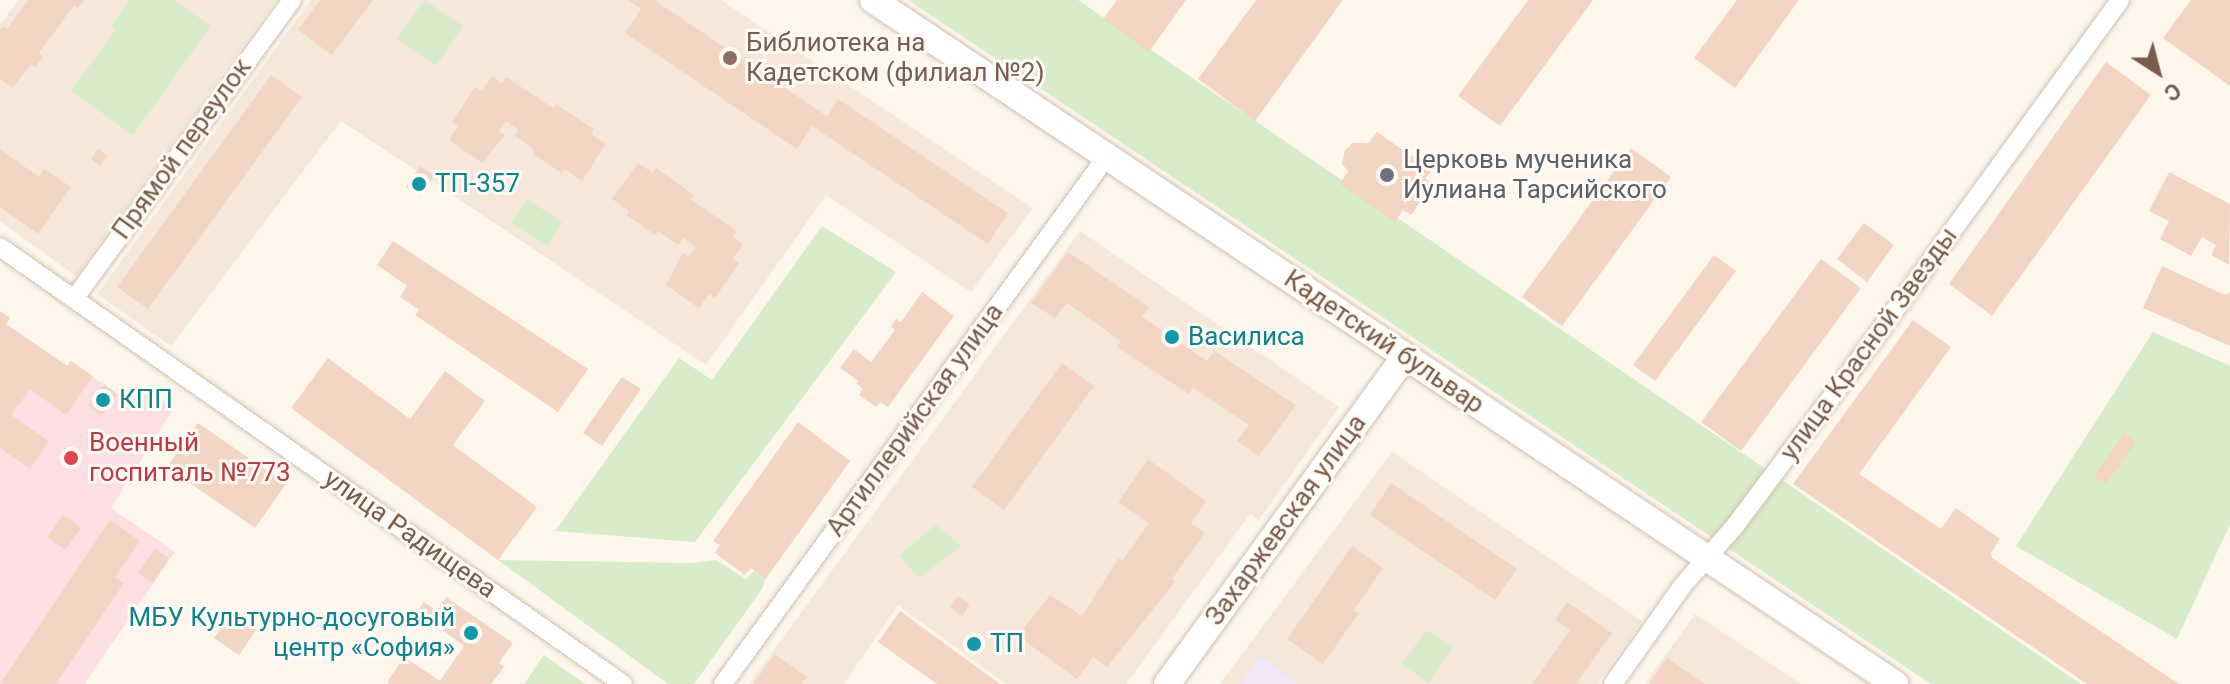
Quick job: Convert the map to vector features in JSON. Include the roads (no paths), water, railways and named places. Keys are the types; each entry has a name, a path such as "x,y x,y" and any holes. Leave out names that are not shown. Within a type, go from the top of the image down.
{"street":[{"name":"Прямой переулок","path":"74,299 292,0"},
{"name":"Кадетский бульвар","path":"873,0 1895,684"},
{"name":"улица Красной Звезды","path":"1613,684 1683,585 1708,558 1830,400 2120,0"},
{"name":"Артиллерийская улица","path":"723,684 1107,156"},
{"name":"улица Радищева","path":"0,247 623,684"},
{"name":"Захаржевская улица","path":"1167,684 1405,356"}],"place":[{"name":"Библиотека на Кадетском (филиал №2)","path":"730,58"},
{"name":"Церковь мученика Иулиана Тарсийского","path":"1387,175"},
{"name":"ТП-357","path":"419,184"},
{"name":"Василиса","path":"1172,337"},
{"name":"КПП","path":"103,400"},
{"name":"Военный госпиталь №773","path":"71,458"},
{"name":"МБУ Культурно-досуговый центр «София»","path":"471,633"},
{"name":"ТП","path":"974,644"}]}
